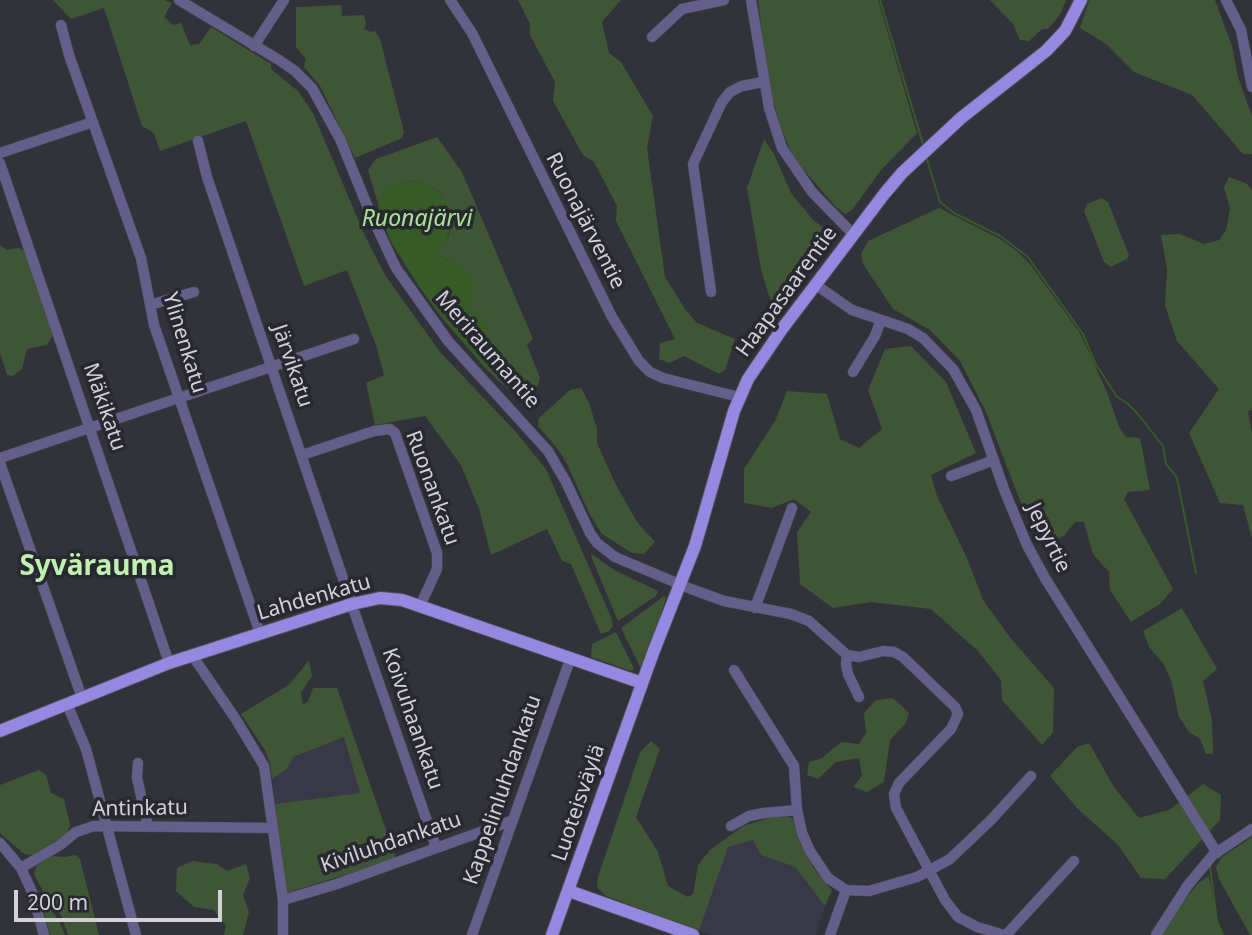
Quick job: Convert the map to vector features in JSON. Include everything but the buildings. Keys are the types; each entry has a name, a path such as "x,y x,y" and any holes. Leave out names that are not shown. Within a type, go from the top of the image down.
{"main road":[{"name":"Haapasaarentie","path":"642,683 695,546 740,397 754,367 885,193 961,118 1045,51 1065,31 1081,0"},
{"name":"Lahdenkatu","path":"0,731 169,663 352,604 380,598 402,600 642,683"},
{"name":"Luoteisväylä","path":"552,935 642,683"},
{"path":"569,891 693,935"}],"street":[{"name":"Meriraumantie","path":"179,0 295,71 312,88 340,139 370,215 396,268 448,341 548,451 597,543 615,557 724,601 791,614 809,621 847,655"},
{"path":"254,46 284,0"},
{"name":"Ruonajärventie","path":"450,0 472,33 612,317 639,362 650,372 663,378 740,397"},
{"path":"652,37 682,9 723,0"},
{"path":"751,0 763,82 776,133 790,162 823,206 853,234"},
{"path":"1226,0 1241,30 1252,87"},
{"name":"Ylinenkatu","path":"61,25 141,258 154,326 260,633"},
{"path":"711,292 693,164 722,102 730,92 742,86 763,82"},
{"path":"0,153 93,122"},
{"name":"Järvikatu","path":"198,141 207,177 352,604"},
{"name":"Mäkikatu","path":"0,163 169,663"},
{"name":"Jepyrtie","path":"816,285 852,310 908,329 923,338 953,369 976,410 1027,545 1217,853"},
{"path":"150,305 194,292"},
{"path":"853,372 875,336 881,320"},
{"path":"82,698 0,460 354,339"},
{"name":"Ruonankatu","path":"302,455 374,430 390,429 395,433 437,553 438,569 420,606"},
{"path":"951,476 993,460"},
{"path":"755,608 792,508"},
{"name":"Koivuhaankatu","path":"352,604 436,847"},
{"path":"859,697 848,674 847,655 859,657 883,651 894,652 903,657 949,700 958,714 951,729 905,775 894,794 896,808 945,900 958,917 977,928 1005,935 1074,860"},
{"path":"192,655 264,766 283,900 283,935"},
{"name":"Kappelinluhdankatu","path":"472,935 570,657"},
{"path":"734,670 794,766 797,810 802,832 821,869 835,885 846,890 869,891 930,871 967,845 1031,776"},
{"path":"67,704 86,749 136,935"},
{"path":"138,763 137,778 148,827"},
{"path":"731,826 749,816 797,810"},
{"name":"Kiviluhdankatu","path":"283,900 337,884 511,821"},
{"name":"Antinkatu","path":"21,868 60,845 76,832 94,826 272,828"},
{"path":"1156,935 1188,884 1217,853 1252,829"},
{"path":"0,843 21,868 32,892 44,935"},
{"path":"830,935 846,890"}],"shaded area":[{"path":"53,0 165,0 172,3 164,17 173,25 181,23 190,45 199,44 211,27 271,64 271,69 298,91 313,113 365,236 385,275 440,352 515,431 546,469 611,617 613,626 609,631 601,634 571,564 562,561 547,529 491,555 479,509 461,465 425,416 375,425 366,383 384,375 376,345 347,270 304,286 246,121 160,151 154,133 142,126 104,8 71,19"},
{"path":"518,0 621,0 602,22 609,53 621,62 653,116 647,148 665,277 697,323 735,339 725,370 719,374 684,356 669,363 659,359 660,343 675,339 616,221 617,206 594,162 583,155 553,101 555,82 530,35 530,24"},
{"path":"758,0 878,0 917,133 881,170 852,210 845,214 803,169 791,152 780,125 768,81"},
{"path":"990,0 1066,0 1061,13 1048,29 1042,29 1029,41 1020,40 1013,24"},
{"path":"1089,0 1215,0 1232,46 1238,77 1252,116 1252,154 1243,154 1192,95 1134,72 1106,44 1080,28"},
{"path":"341,5 342,16 364,15 364,29 375,31 380,39 404,132 402,138 355,158 320,86 304,67 306,59 296,47 296,7"},
{"path":"437,137 462,172 533,339 527,345 540,378 538,385 528,395 519,399 487,370 490,363 487,339 468,307 470,297 451,261 438,255 437,250 448,238 453,219 440,192 419,180 405,182 384,191 378,204 368,170 376,159"},
{"path":"764,139 774,154 791,193 813,220 833,235 794,286 772,306 761,269 747,188"},
{"path":"1229,177 1246,183 1252,190 1252,410 1248,411 1252,433 1252,538 1243,505 1220,503 1189,433 1219,389 1177,341 1165,305 1167,270 1161,235 1180,234 1204,244 1219,240 1226,230 1230,209 1224,187"},
{"path":"1102,198 1108,202 1129,255 1127,259 1111,267 1104,262 1084,211 1087,204"},
{"path":"939,208 1000,239 1030,264 1080,333 1107,392 1119,427 1126,437 1140,438 1150,490 1128,492 1124,499 1173,589 1160,604 1131,622 1110,590 1109,572 1093,554 1084,522 1075,522 1064,536 1044,545 1019,498 986,412 960,361 930,330 893,309 863,264 861,254 868,241"},
{"path":"0,245 7,250 24,250 47,313 52,336 47,345 27,349 22,369 13,376 7,375 0,353"},
{"path":"911,346 946,382 976,453 931,475 937,496 967,558 983,600 1012,640 1054,688 1053,732 1042,745 1002,700 1001,680 978,651 931,609 871,602 833,608 800,584 797,532 811,512 794,499 772,508 744,503 744,469 775,421 787,391 827,394 840,439 859,448 882,429 868,390 885,349"},
{"path":"581,388 597,429 597,443 615,483 637,522 655,542 644,554 632,553 602,534 558,449 538,426 539,418 570,390"},
{"path":"592,554 614,570 658,591 656,596 618,621"},
{"path":"664,596 664,605 641,669 621,628"},
{"path":"1182,608 1217,669 1203,681 1212,720 1213,754 1206,754 1200,739 1189,732 1179,717 1171,680 1163,663 1149,647 1143,631"},
{"path":"616,632 633,666 631,671 591,657 592,644"},
{"path":"309,660 312,676 301,693 303,705 308,701 313,688 337,688 396,859 286,893 275,804 360,793 344,737 293,757 288,768 272,779 265,750 241,714 290,684"},
{"path":"893,698 909,713 906,723 890,740 884,782 867,792 853,787 862,776 859,758 836,762 818,779 807,775 809,762 822,758 841,742 859,744 866,733 864,713 876,700"},
{"path":"344,737 360,794 275,804 272,779 288,768 293,757"},
{"path":"651,741 660,749 636,817 658,852 668,886 688,897 693,894 698,865 710,850 743,826 782,814 793,819 798,839 815,870 832,890 825,906 795,867 761,855 753,840 728,847 699,931 606,896 597,887 598,877 640,752"},
{"path":"1089,743 1114,787 1139,818 1169,810 1203,784 1221,795 1220,820 1165,879 1141,878 1118,845 1077,808 1050,776 1077,747"},
{"path":"39,770 46,775 51,793 64,799 70,825 67,834 33,855 24,854 0,833 0,785"},
{"path":"1252,837 1250,935 1219,879 1216,867 1222,857"},
{"path":"754,840 761,855 795,867 825,906 816,935 712,935 699,931 728,846"},
{"path":"76,855 80,859 99,935 68,935 61,915 46,897 34,874 37,865 52,856"},
{"path":"192,861 217,864 227,871 246,864 250,878 243,895 249,912 243,935 224,935 226,926 214,910 194,907 176,891 177,868"},
{"path":"1209,876 1217,921 1223,935 1162,935 1168,922 1198,883"},
{"path":"45,905 59,921 65,935 50,935 43,909"}],"water":[{"name":"Ruonajärvi","path":"419,180 440,192 451,212 453,219 447,239 438,249 438,255 461,266 476,284 468,307 473,313 480,313 484,317 490,363 487,370 442,318 418,285 391,242 379,213 378,204 384,191 394,184"}],"waterway":[{"path":"880,0 923,144"},
{"path":"926,156 940,202 954,213 1000,236 1027,256 1083,334 1095,363 1117,397 1137,413 1163,446 1166,464 1178,483 1196,573"},
{"path":"1210,867 1217,921 1223,935"}],"district":[{"name":"Syvärauma","path":"97,567"}]}
